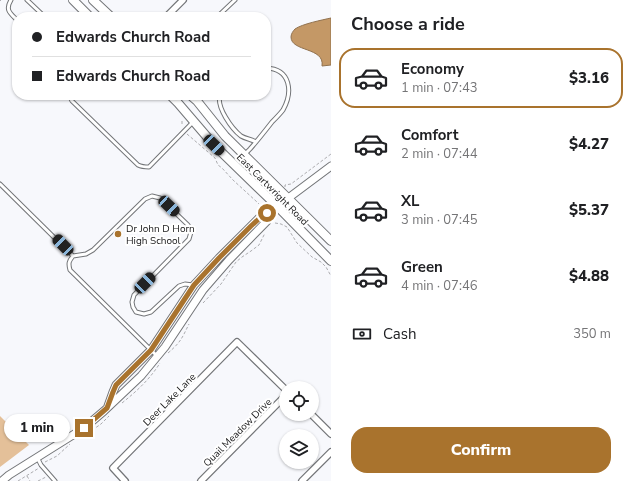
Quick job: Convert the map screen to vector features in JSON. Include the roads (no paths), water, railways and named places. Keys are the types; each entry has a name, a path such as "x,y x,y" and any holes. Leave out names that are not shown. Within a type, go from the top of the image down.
{"main road":[{"path":"73,0 85,12"},
{"path":"93,0 106,12"},
{"name":"East Cartwright Road","path":"175,100 214,145 274,208 331,260"},
{"name":"East Cartwright Road","path":"194,100 225,136 331,241"},
{"path":"194,122 204,111"}],"street":[{"path":"171,12 183,0"},
{"path":"107,408 116,385 151,350 194,285 262,216 331,166"},
{"path":"2,481 9,475 84,428 141,376 165,347 203,290 229,260 267,221 274,208"},
{"name":"Deer Lake Lane","path":"125,481 113,468 237,342 279,383"},
{"name":"Quail Meadow Drive","path":"201,481 279,402"},
{"path":"318,421 331,434"},
{"path":"302,481 331,452"}],"lane":[{"path":"11,0 8,5 8,9 12,15"},
{"path":"27,0 40,12"},
{"path":"222,12 234,0"},
{"path":"244,155 282,110 287,97 289,88 287,79 281,73 271,69"},
{"path":"72,100 138,165 145,167 149,166 194,122"},
{"path":"219,100 221,108 227,119 241,135 256,142"},
{"path":"0,184 73,256"},
{"path":"157,356 70,270 70,260 73,256 86,254 93,250 145,199 152,196 160,198 188,225 191,232 189,239 134,294 132,302 133,307 136,312 144,314 152,312 179,286 185,284 194,285"},
{"path":"37,457 41,465 55,481"}],"place":[{"name":"Dr John D Horn High School","path":"118,234"}]}
